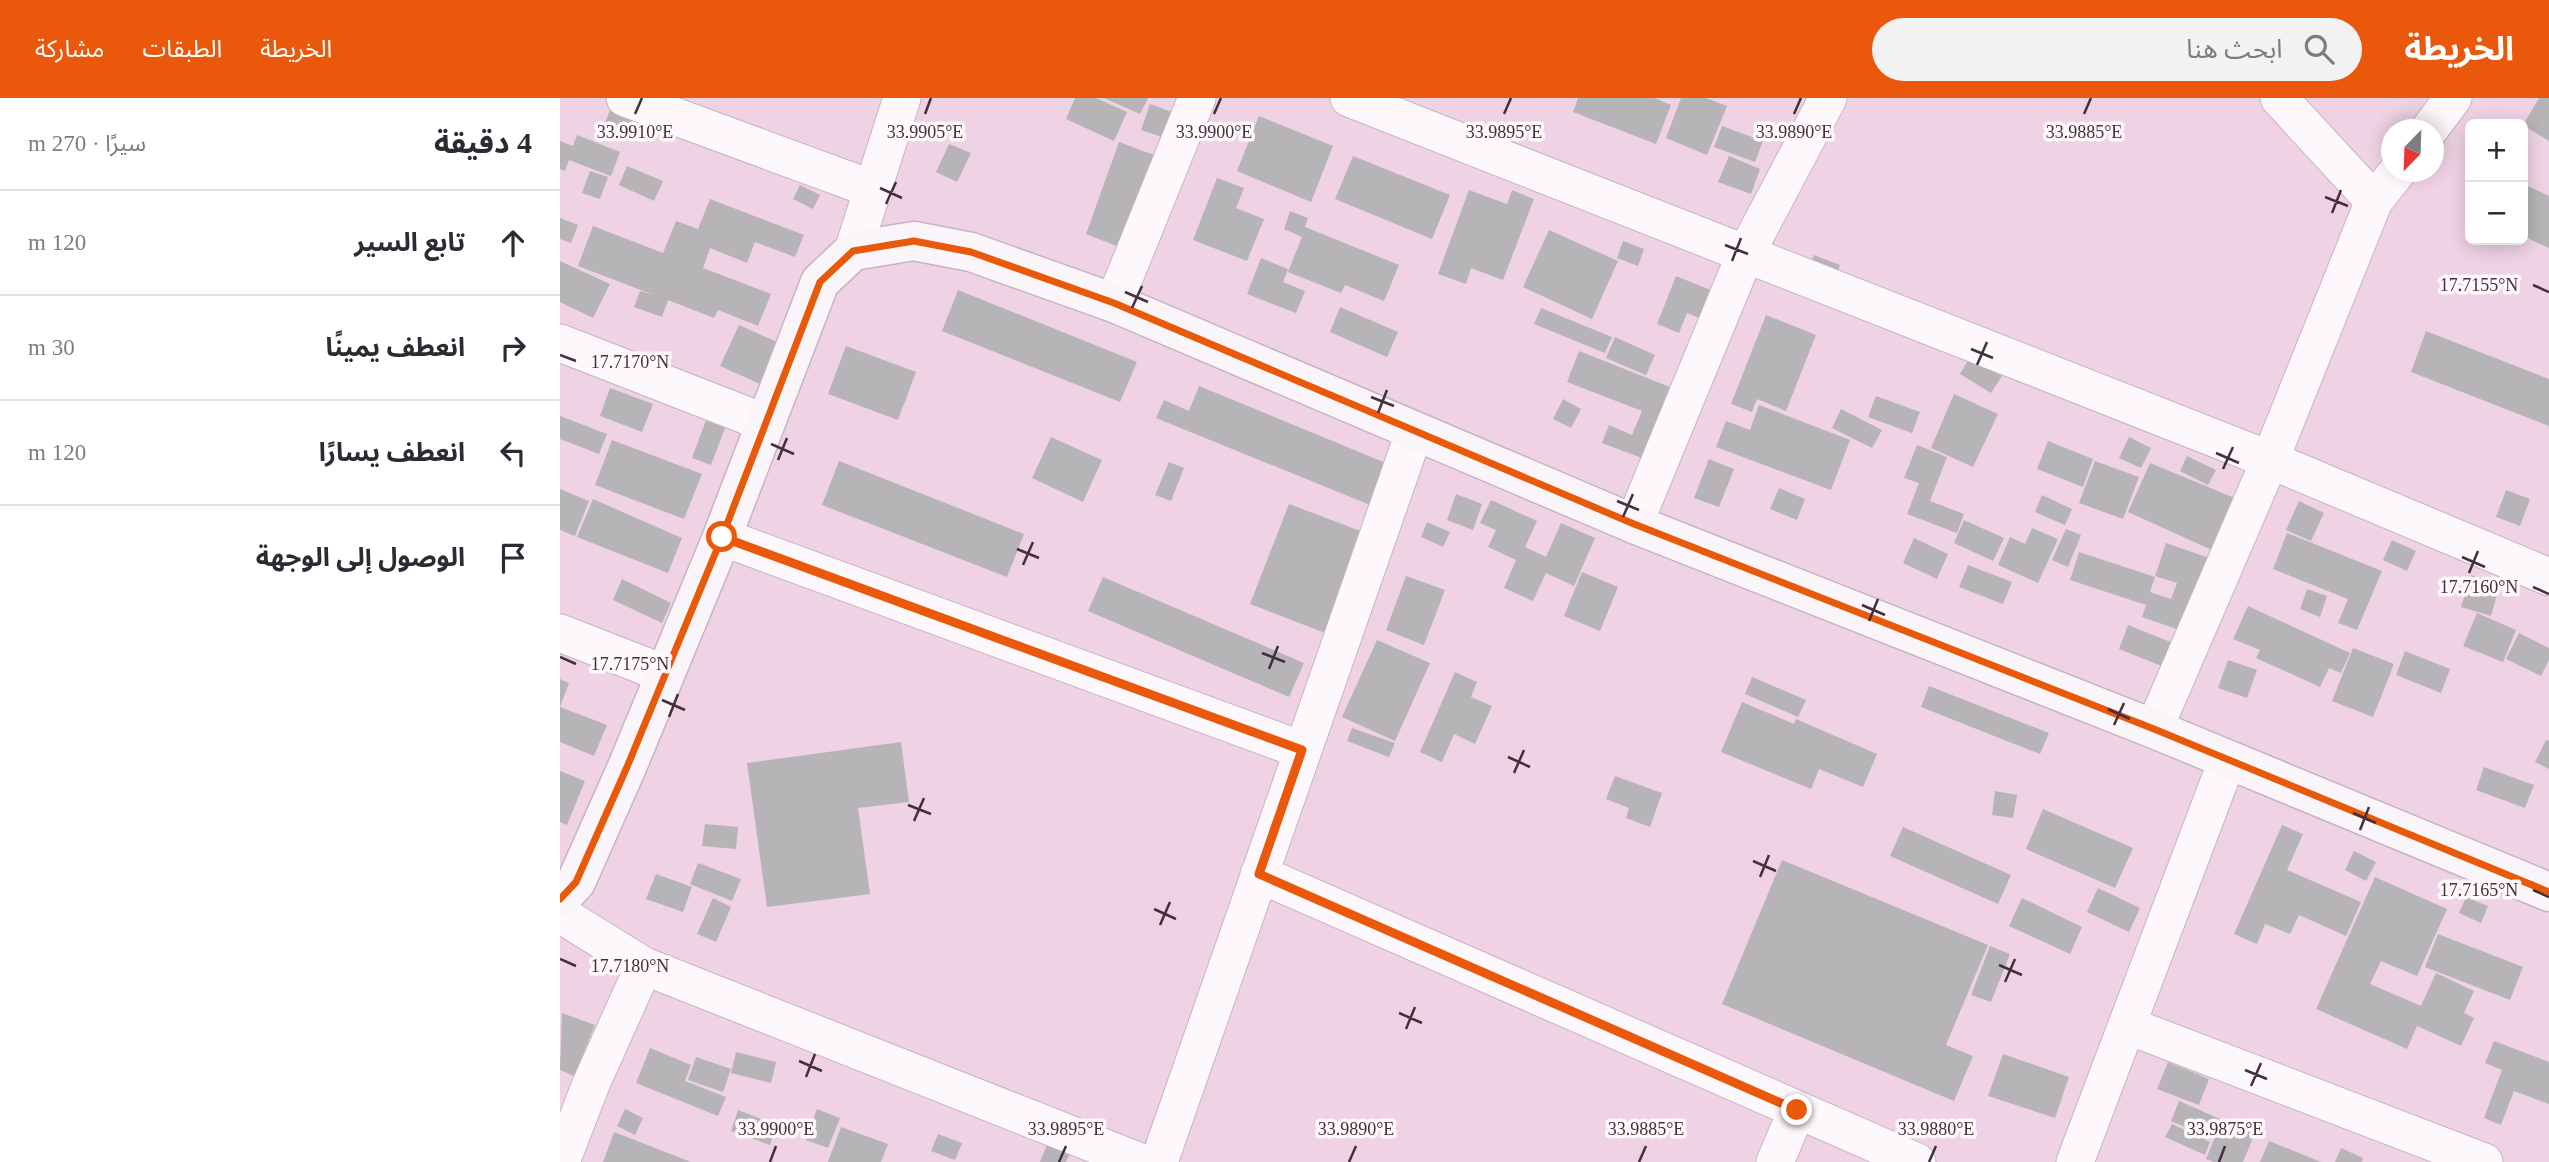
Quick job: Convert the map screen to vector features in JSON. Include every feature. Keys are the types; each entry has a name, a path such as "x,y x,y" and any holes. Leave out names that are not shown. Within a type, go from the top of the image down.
{"street":[{"path":"625,98 875,190"},
{"path":"560,899 576,882 665,674 722,537 820,282 853,251 875,190 902,98"},
{"path":"1114,303 1197,98"},
{"path":"1349,98 2270,460 2549,577"},
{"path":"1634,524 1745,255 1828,98"},
{"path":"2279,98 2374,201"},
{"path":"2437,119 2453,98"},
{"path":"2154,729 2270,460 2374,201 2389,182"},
{"path":"853,251 914,241 960,250 1114,303 1414,433 1634,524 2154,729 2549,892"},
{"path":"560,343 766,423"},
{"path":"1159,1162 1414,433"},
{"path":"722,537 1302,750"},
{"path":"560,633 665,674"},
{"path":"2075,1162 2129,1026 2227,761"},
{"path":"1259,874 1917,1162"},
{"path":"560,914 644,966 1140,1162"},
{"path":"561,1162 591,1084 644,966"},
{"path":"2129,1026 2484,1162"},
{"path":"1775,1162 1797,1110"}],"building":[{"path":"1075,98 1096,98 1127,112 1114,141 1066,119"},
{"path":"1104,98 1148,98 1140,114"},
{"path":"1578,98 1654,98 1671,105 1656,144 1573,112"},
{"path":"1681,98 1706,98 1727,106 1707,155 1666,138"},
{"path":"2539,98 2549,98 2549,141 2528,128 2527,119"},
{"path":"1150,104 1177,114 1168,139 1141,130"},
{"path":"610,110 634,119 627,140 602,131"},
{"path":"1259,116 1333,146 1311,202 1237,171"},
{"path":"1722,126 1763,141 1755,162 1714,147"},
{"path":"577,135 620,152 611,176 569,160 565,171 560,169 560,141 573,146"},
{"path":"1119,142 1159,157 1124,249 1086,234"},
{"path":"949,144 971,153 957,182 936,172"},
{"path":"1353,156 1450,195 1432,239 1335,199"},
{"path":"1729,156 1760,169 1751,194 1718,182"},
{"path":"627,166 663,181 654,201 619,185"},
{"path":"590,171 608,177 600,199 582,193"},
{"path":"1217,178 1244,188 1236,208 1264,219 1247,261 1193,240"},
{"path":"800,185 820,195 813,209 793,199"},
{"path":"2528,186 2549,196 2549,248 2528,238"},
{"path":"1469,190 1507,204 1512,190 1534,199 1503,280 1471,268 1466,284 1438,274"},
{"path":"710,199 804,235 795,257 755,242 747,263 710,248 703,268 771,294 758,326 718,310 714,318 668,300 662,317 634,307 640,291 654,295 578,266 593,226 663,253 676,221 698,229"},
{"path":"1290,211 1308,218 1305,227 1399,265 1384,301 1345,285 1341,293 1288,272 1302,237 1284,229"},
{"path":"560,218 578,225 571,243 560,239"},
{"path":"1549,230 1618,261 1592,319 1523,287"},
{"path":"1623,241 1644,249 1638,266 1617,258"},
{"path":"1814,255 1840,265 1829,295 1802,284"},
{"path":"1261,258 1288,269 1283,282 1305,291 1296,313 1247,294"},
{"path":"560,261 610,284 593,318 560,302"},
{"path":"1676,276 1713,291 1702,319 1687,313 1679,333 1657,324"},
{"path":"958,290 1137,362 1120,402 942,331"},
{"path":"1340,307 1398,332 1387,357 1330,332"},
{"path":"1541,308 1612,337 1605,353 1534,324"},
{"path":"1766,315 1816,335 1786,411 1757,399 1752,412 1731,404"},
{"path":"739,325 779,343 760,384 720,366"},
{"path":"2426,331 2549,379 2549,426 2411,372"},
{"path":"1615,337 1655,355 1646,375 1606,358"},
{"path":"846,346 916,372 898,420 828,394"},
{"path":"1579,351 1675,389 1647,460 1602,443 1609,425 1632,435 1642,411 1567,382"},
{"path":"1970,357 2002,376 1991,393 1960,374"},
{"path":"1199,386 1398,468 1380,509 1156,418 1164,400 1189,411"},
{"path":"610,388 653,404 642,432 600,416"},
{"path":"1954,394 1998,414 1973,467 1931,448"},
{"path":"1876,396 1920,412 1912,433 1868,417"},
{"path":"1563,399 1581,409 1571,428 1553,419"},
{"path":"1759,405 1850,440 1831,490 1716,447 1726,421 1750,430"},
{"path":"1841,409 1882,430 1872,448 1832,428"},
{"path":"560,416 607,434 599,454 560,439"},
{"path":"706,420 725,428 711,465 692,458"},
{"path":"1051,437 1102,460 1083,502 1032,478"},
{"path":"2129,437 2151,448 2141,468 2119,458"},
{"path":"612,440 702,474 684,519 595,485"},
{"path":"2048,441 2093,459 2083,487 2037,469"},
{"path":"1917,445 1947,457 1930,501 1964,514 1957,533 1907,514 1919,483 1904,478"},
{"path":"2187,456 2216,470 2208,485 2180,471"},
{"path":"1709,459 1734,469 1719,507 1694,498"},
{"path":"839,461 1024,534 1007,577 822,505"},
{"path":"2095,461 2139,477 2123,519 2079,503"},
{"path":"1169,462 1184,468 1171,501 1155,495"},
{"path":"2150,463 2237,499 2214,551 2128,512"},
{"path":"1779,488 1805,499 1797,520 1770,509"},
{"path":"560,489 589,501 575,536 560,530"},
{"path":"2506,490 2530,499 2520,526 2496,517"},
{"path":"1456,494 1482,504 1473,530 1447,520"},
{"path":"2042,495 2072,509 2065,525 2035,512"},
{"path":"593,499 682,538 668,573 577,537"},
{"path":"1491,500 1537,521 1525,547 1546,557 1561,523 1595,538 1574,586 1546,573 1533,601 1504,588 1516,560 1488,547 1496,530 1480,523"},
{"path":"2299,501 2324,513 2311,541 2286,530"},
{"path":"1289,504 1371,535 1333,636 1250,604"},
{"path":"1964,520 2004,538 1993,561 1954,543"},
{"path":"1427,522 1450,532 1443,547 1421,537"},
{"path":"2032,528 2058,539 2038,583 1998,565 2010,537 2025,544"},
{"path":"2066,529 2081,535 2068,567 2052,560"},
{"path":"2287,533 2382,571 2357,630 2338,623 2348,599 2273,569"},
{"path":"1914,538 1948,554 1937,579 1903,563"},
{"path":"2392,540 2416,551 2407,571 2383,560"},
{"path":"2166,543 2215,560 2191,634 2142,617 2146,605 2070,580 2079,552 2155,577 2150,592 2171,599 2177,583 2155,576"},
{"path":"1968,565 2012,582 2003,604 1959,587"},
{"path":"1582,572 1618,587 1600,631 1564,616"},
{"path":"2471,575 2500,584 2491,616 2461,607"},
{"path":"1406,576 1445,590 1424,645 1386,630"},
{"path":"1103,577 1304,663 1289,697 1088,611"},
{"path":"622,579 671,603 662,623 613,600"},
{"path":"2307,589 2327,596 2320,617 2300,609"},
{"path":"2248,606 2350,653 2341,673 2329,668 2320,687 2256,658 2260,650 2233,639"},
{"path":"2477,613 2516,630 2503,662 2463,646"},
{"path":"2128,625 2178,645 2169,669 2119,649"},
{"path":"2519,633 2549,648 2549,660 2541,676 2506,659"},
{"path":"1377,640 1430,663 1395,741 1342,717"},
{"path":"2353,648 2394,664 2373,717 2332,701"},
{"path":"2405,651 2450,669 2441,693 2396,675"},
{"path":"2228,660 2257,670 2247,698 2218,688"},
{"path":"1455,672 1477,682 1471,697 1492,706 1475,744 1454,734 1442,762 1420,752"},
{"path":"1752,677 1806,700 1798,717 1745,694"},
{"path":"560,679 569,683 560,707"},
{"path":"1929,686 2049,733 2040,754 1921,707"},
{"path":"1742,702 1794,724 1796,719 1877,754 1863,787 1819,769 1811,789 1721,752"},
{"path":"560,707 607,725 594,756 560,742"},
{"path":"1352,728 1395,743 1389,757 1347,741"},
{"path":"2546,740 2549,741 2549,769 2535,762"},
{"path":"901,742 909,802 858,808 870,894 767,907 747,763"},
{"path":"2484,767 2534,785 2525,808 2476,790"},
{"path":"560,771 585,781 567,825 560,822"},
{"path":"1615,776 1662,793 1650,827 1626,818 1629,808 1606,799"},
{"path":"1995,791 2017,795 2013,818 1992,815"},
{"path":"2043,809 2133,848 2115,888 2026,849"},
{"path":"705,824 738,827 736,849 702,846"},
{"path":"2282,825 2303,834 2287,870 2361,902 2346,936 2299,915 2290,934 2265,924 2257,944 2234,934"},
{"path":"1903,827 2011,875 1998,904 1890,856"},
{"path":"2354,851 2376,862 2366,881 2345,870"},
{"path":"1782,860 1988,945 1946,1045 1973,1056 1954,1101 1722,1004"},
{"path":"698,863 741,879 732,901 690,884"},
{"path":"656,874 692,887 683,912 646,899"},
{"path":"2375,877 2447,909 2417,976 2381,961 2370,984 2421,1006 2436,973 2474,991 2464,1013 2474,1018 2461,1046 2417,1026 2407,1049 2316,1009"},
{"path":"2098,888 2140,908 2129,932 2087,912"},
{"path":"2466,897 2488,906 2481,923 2459,913"},
{"path":"713,898 731,907 716,942 697,934"},
{"path":"2022,898 2082,927 2070,954 2009,926"},
{"path":"2438,934 2523,967 2510,1000 2425,967"},
{"path":"1990,946 2010,954 1991,1002 1971,995"},
{"path":"562,1013 595,1025 574,1076 560,1070"},
{"path":"2494,1041 2549,1062 2549,1104 2514,1091 2501,1125 2484,1118 2502,1070 2485,1063"},
{"path":"650,1048 691,1065 685,1081 726,1097 718,1116 636,1083"},
{"path":"736,1052 776,1062 771,1083 731,1073"},
{"path":"2003,1054 2069,1077 2055,1118 1988,1096"},
{"path":"696,1057 731,1069 723,1092 688,1080"},
{"path":"2168,1062 2209,1079 2199,1105 2157,1089"},
{"path":"2179,1101 2220,1119 2211,1138 2171,1121"},
{"path":"625,1109 643,1118 635,1135 617,1126"},
{"path":"817,1109 840,1118 828,1148 806,1140"},
{"path":"738,1110 777,1125 770,1145 731,1131"},
{"path":"2222,1120 2255,1133 2243,1162 2214,1162 2206,1159"},
{"path":"2172,1124 2210,1142 2205,1155 2165,1137"},
{"path":"841,1127 888,1144 881,1162 828,1162"},
{"path":"614,1132 691,1162 603,1162"},
{"path":"1052,1132 1075,1142 1066,1162 1040,1162"},
{"path":"938,1134 962,1143 955,1160 931,1151"},
{"path":"2269,1141 2321,1162 2260,1162"},
{"path":"2341,1148 2363,1158 2362,1162 2335,1162"}],"cycle path":[{"path":"560,899 576,882 627,767 722,537 820,282 853,251 914,241 971,252 1114,303 1634,524 2154,729 2549,892"}],"route":[{"path":"722,537 1302,750 1259,874 1797,1110"}]}
